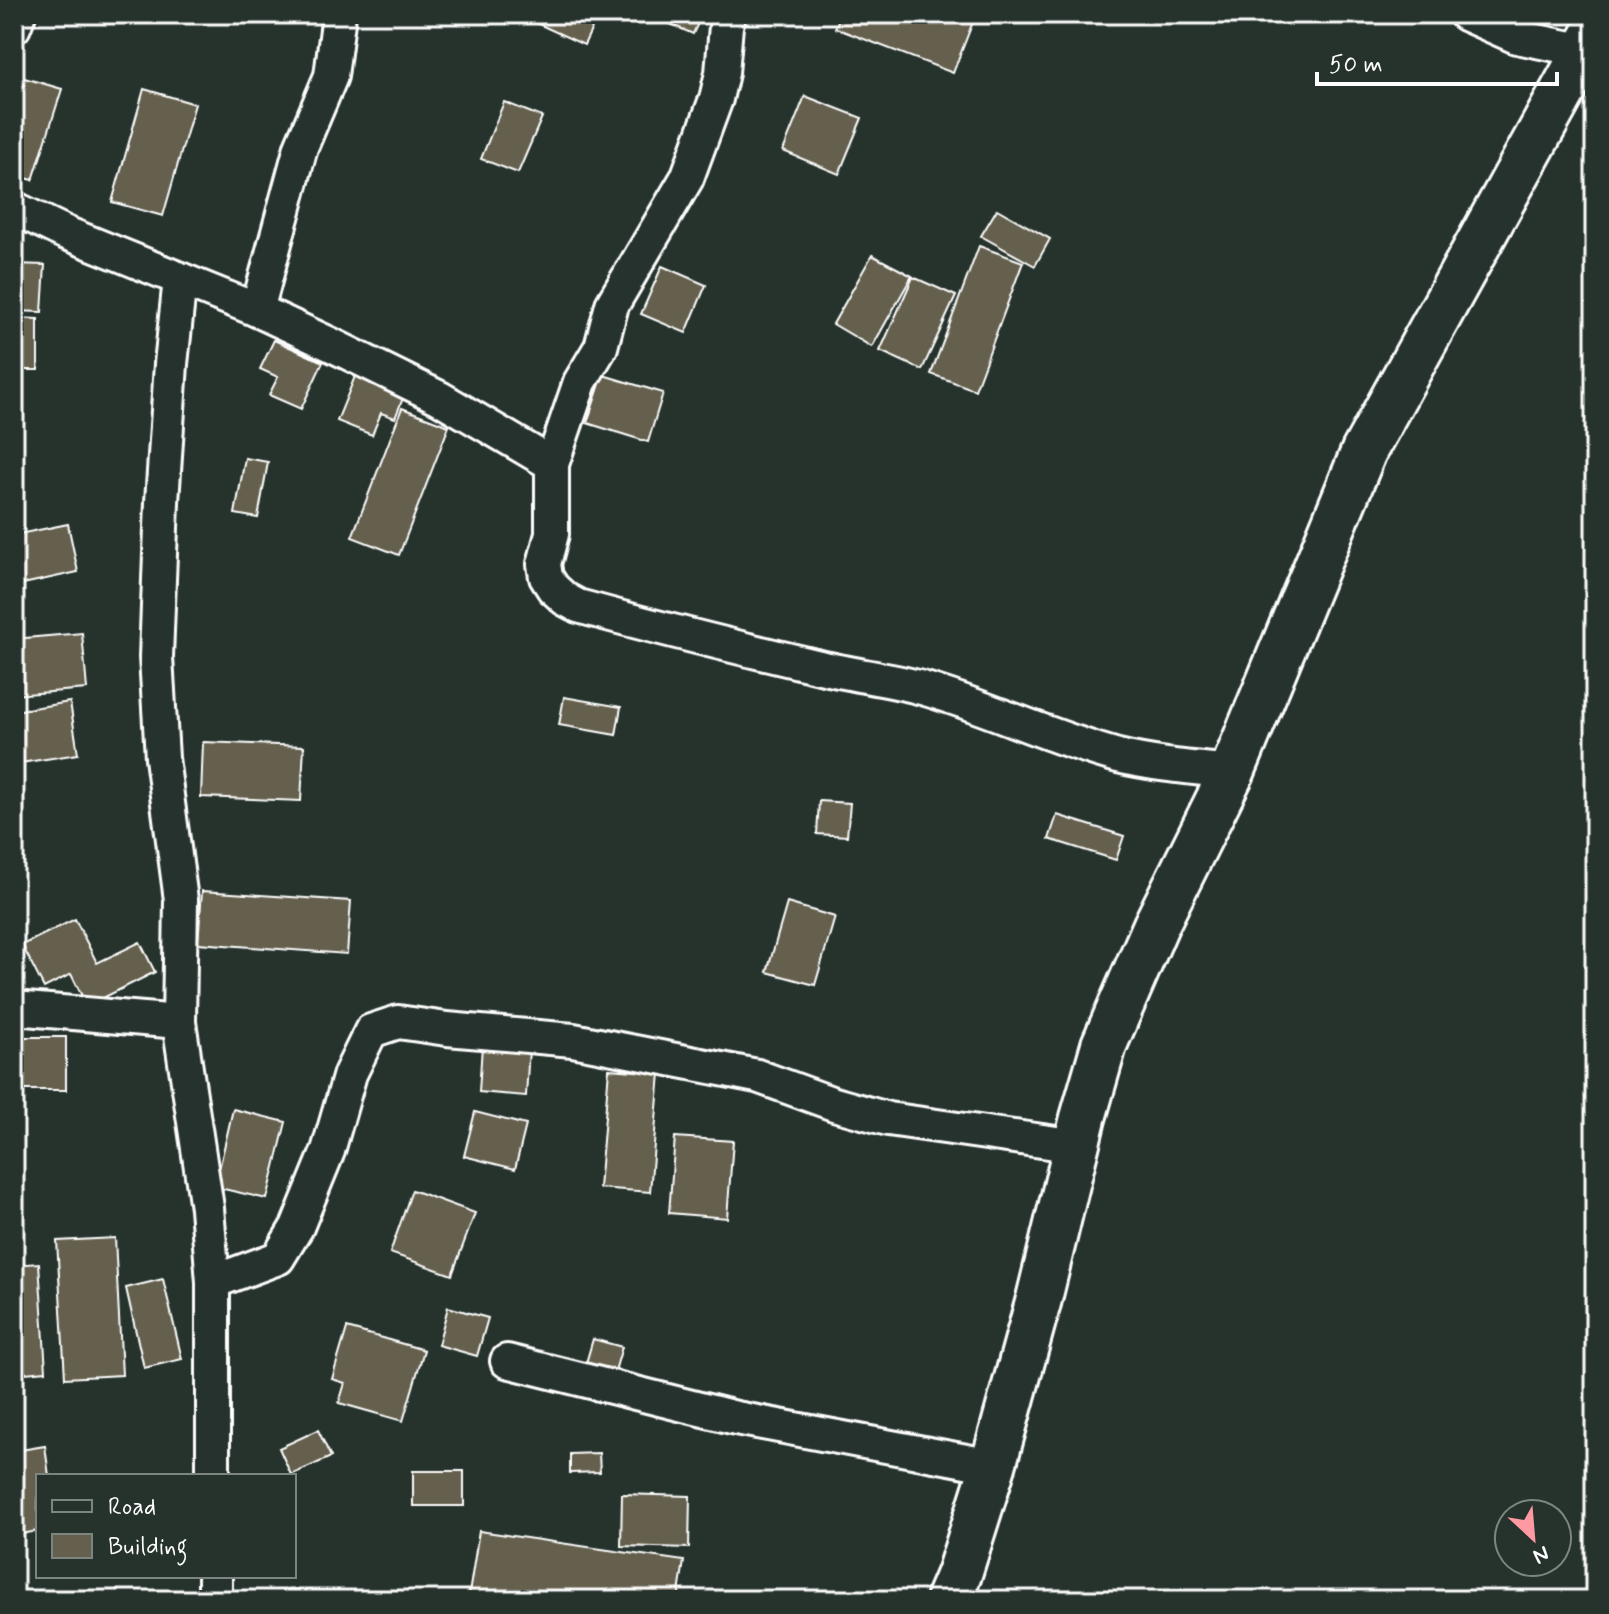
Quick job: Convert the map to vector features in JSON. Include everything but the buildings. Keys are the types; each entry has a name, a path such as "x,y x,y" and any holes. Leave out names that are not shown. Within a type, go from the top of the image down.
{"street":[{"path":"14,27 19,14"},
{"path":"257,310 301,147 331,76 339,14"},
{"path":"729,14 716,99 687,178 612,305 601,347 580,382 552,464 552,534 544,564 546,577 553,588 578,606 824,668 884,678 924,689 1116,755 1232,772"},
{"path":"948,1600 993,1466 1104,1045 1156,925 1232,772 1364,451 1590,42 1517,37 1465,14"},
{"path":"14,208 66,233 257,310 332,345 440,398 552,464"},
{"path":"180,279 162,502 156,657 162,758 181,900 179,1022 207,1208 213,1282 213,1474"},
{"path":"14,1008 179,1022"},
{"path":"213,1282 278,1258 297,1227 328,1151 350,1074 371,1031 398,1022 573,1040 757,1076 834,1104 888,1119 1077,1146"},
{"path":"507,1361 736,1418 993,1466"},
{"path":"215,1578 215,1600"}]}
